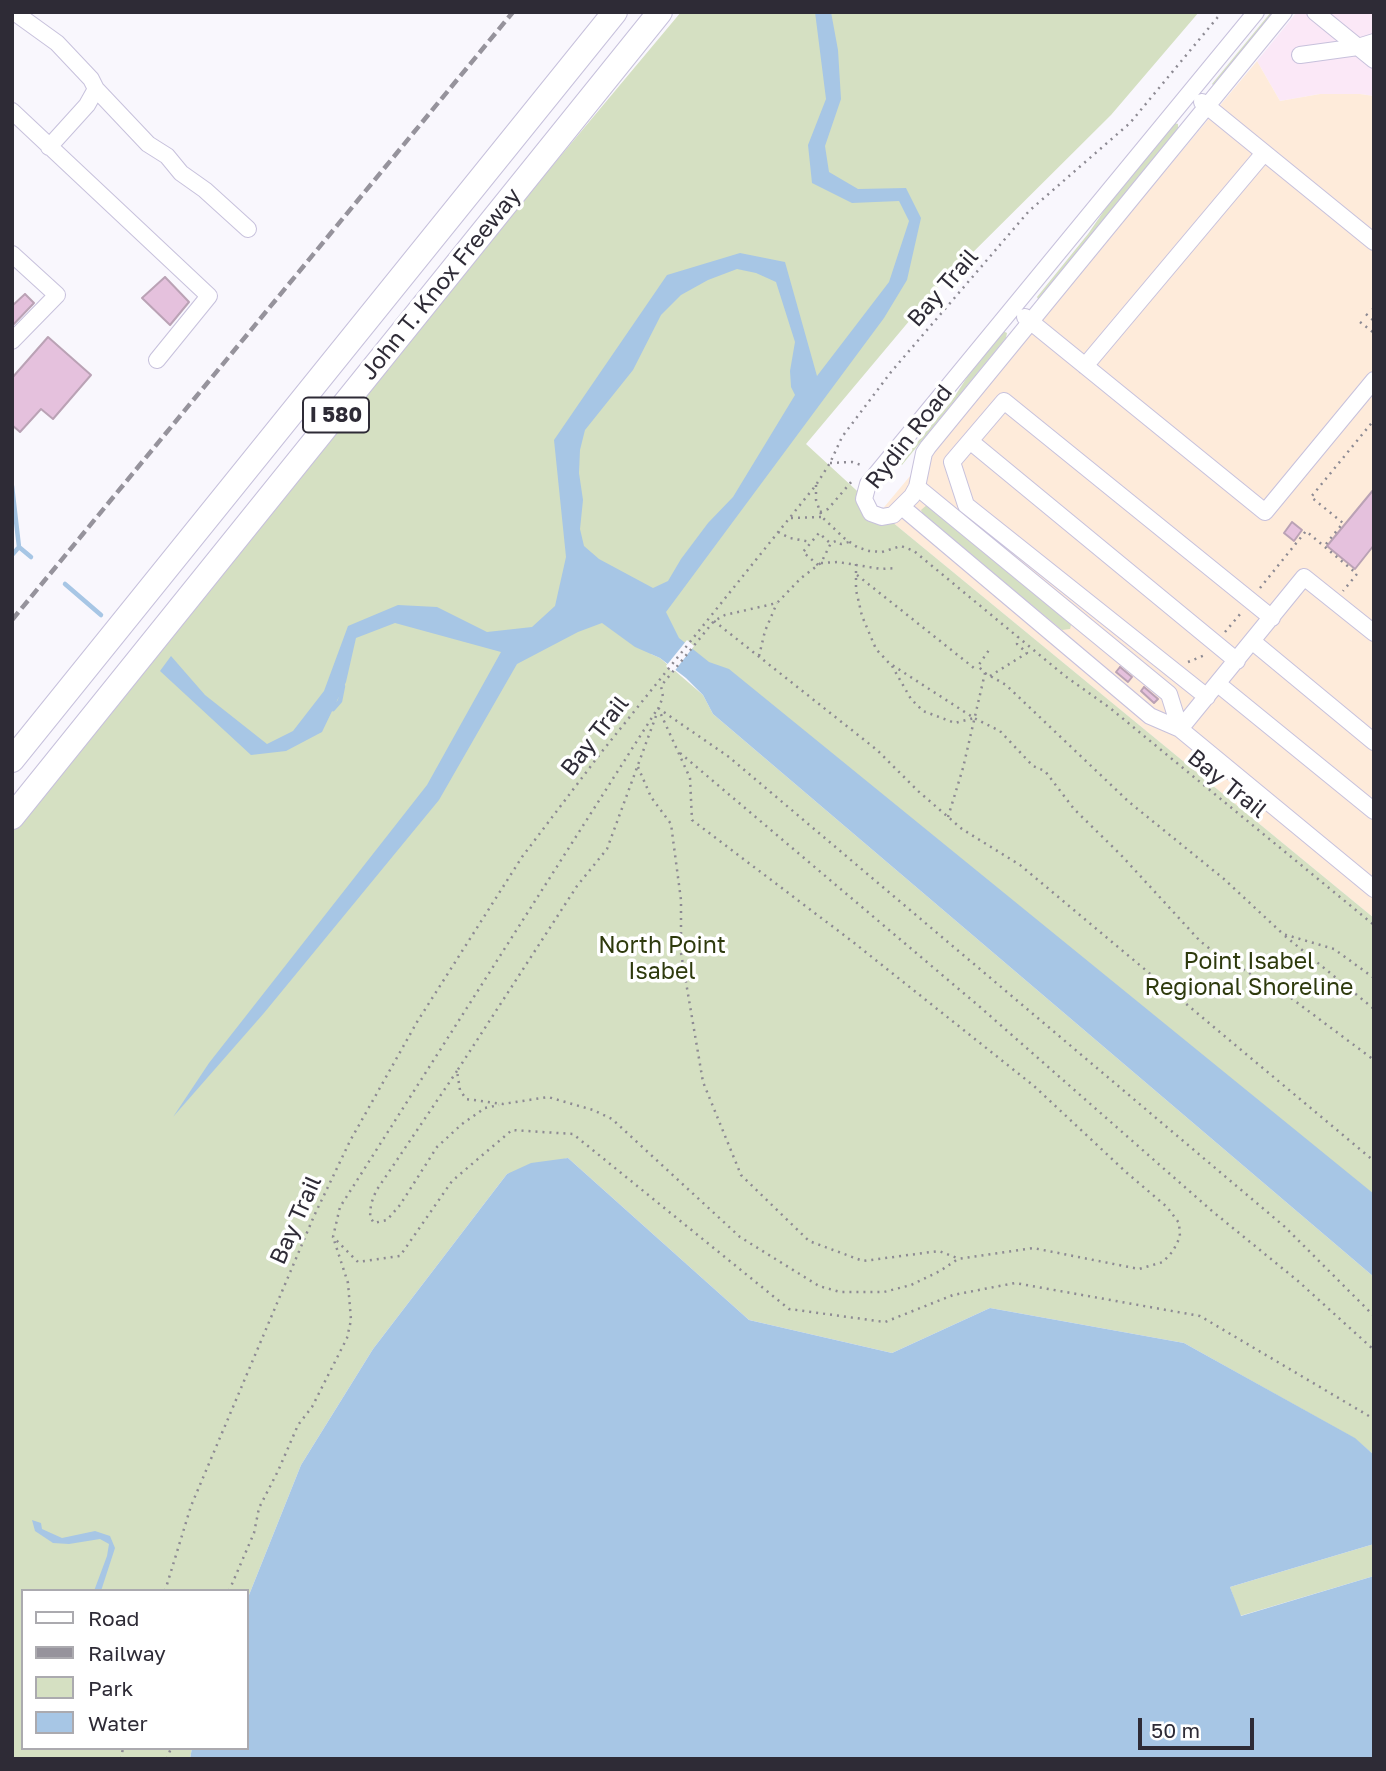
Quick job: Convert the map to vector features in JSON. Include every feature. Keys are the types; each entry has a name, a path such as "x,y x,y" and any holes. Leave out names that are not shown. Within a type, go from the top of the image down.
{"highway":[{"name":"John T. Knox Freeway","path":"12,760 615,12"},
{"name":"John T. Knox Freeway","path":"12,817 660,12"}],"street":[{"path":"14,12 57,43 148,144 167,156 181,173 205,190 247,229"},
{"name":"Rydin Road","path":"1256,12 1013,307 869,471 864,495 868,510 874,515 893,516 902,507 917,487 924,453 928,447 1284,12"},
{"path":"1315,12 1366,45 1374,60"},
{"path":"1300,55 1366,45"},
{"path":"48,147 87,104 96,89"},
{"path":"1190,92 1374,242"},
{"path":"12,111 209,296 156,360"},
{"path":"1085,366 1264,153"},
{"path":"12,254 57,295 12,341"},
{"path":"1013,307 1265,512 1374,380"},
{"path":"1207,697 966,505 952,461 1003,401 1272,618"},
{"path":"970,441 1237,660"},
{"path":"917,487 1169,694 1180,729"},
{"path":"902,507 1150,716 1180,729 1374,889"},
{"path":"1180,729 1304,577 1374,633"},
{"path":"1066,645 1083,624"},
{"path":"1252,641 1374,742"},
{"path":"1218,684 1374,811"}],"path":[{"name":"Bay Trail","path":"166,1589 191,1506 314,1216 350,1141 417,1022 522,858 667,669 694,640 816,485 842,437 891,372 1029,211 1130,122 1222,12"},
{"path":"1366,314 1374,321"},
{"path":"1360,322 1374,333"},
{"path":"1326,544 1343,523 1311,497 1374,421"},
{"path":"820,512 828,509 869,471 852,462 830,463"},
{"path":"789,518 822,517 816,485"},
{"name":"Bay Trail","path":"822,517 849,542 872,552 899,546 911,549 1374,925"},
{"path":"778,532 790,538 811,542"},
{"path":"831,543 819,533 803,552 820,564 856,564 897,569"},
{"path":"759,656 765,631 777,603 820,564 831,543 849,542"},
{"path":"856,564 856,590 869,636 876,649 890,663 974,718 1000,730 1033,766 1045,771 1074,809 1157,891 1200,941 1291,998 1374,1060"},
{"path":"856,574 974,668 989,650"},
{"path":"659,708 690,778 692,820 853,942 1034,1086 1167,1207 1179,1223 1180,1237 1163,1262 1139,1269 1033,1248 958,1259 911,1285 884,1292 840,1292 819,1286 740,1237 612,1119 593,1110 548,1097 485,1108 437,1147 400,1205 387,1220 374,1223 370,1217 370,1204 376,1191 577,886 607,849 663,697 661,686 694,640 715,621 725,615 777,603"},
{"path":"715,621 877,750 918,791 962,829 1020,864 1374,1161"},
{"path":"990,676 1027,653 1017,644 1018,637"},
{"path":"890,663 911,699 923,711 955,723 974,718"},
{"path":"978,666 1006,685 1129,802 1224,879 1283,934 1374,1009"},
{"path":"948,817 985,673"},
{"path":"230,1589 254,1534 259,1508 298,1425 312,1407 347,1338 351,1320 348,1283 333,1237 340,1208 659,708"},
{"path":"659,708 729,757 1275,1219 1374,1316"},
{"path":"678,751 969,998 1374,1349"},
{"path":"638,767 651,797 671,824 681,900 681,953 703,1082 741,1175 809,1241 863,1261 939,1251 958,1259"},
{"path":"1283,934 1334,949 1374,978"},
{"path":"457,1071 460,1090 466,1099 503,1104"},
{"path":"333,1237 358,1262 400,1256 452,1181 512,1130 573,1134 789,1308 884,1322 953,1295 1015,1283 1200,1317 1374,1419"}],"shaded area":[{"path":"1297,12 1374,12 1374,96 1320,94 1280,101 1257,61"},
{"path":"1257,61 1280,101 1320,94 1374,96 1374,918 880,512"}],"green space":[{"path":"681,12 1199,12 1111,115 936,289 806,444 880,512 1374,918 1374,1240 651,635 651,654 660,658 703,695 713,714 1374,1277 1374,1455 1354,1438 1184,1343 990,1308 892,1353 749,1320 568,1158 507,1174 373,1349 301,1465 248,1598 248,1589 21,1589 21,1750 192,1750 190,1759 12,1759 12,817 149,648"},
{"path":"1271,12 1274,12 1213,85 1212,84"},
{"path":"1174,123 1178,124 1178,129 1038,299 1119,189"},
{"path":"1003,331 1007,333 1006,338 902,465 900,463 951,402 975,365"},
{"path":"928,504 1072,621 1070,629 1062,630 923,515 921,510"},
{"path":"1374,1544 1374,1576 1240,1616 1230,1587"}],"water":[{"path":"815,12 831,12 838,50 841,99 825,146 829,172 858,189 906,188 921,218 907,280 884,318 666,612 679,638 709,662 729,669 1374,1194 1374,1277 713,714 703,695 686,678 660,658 635,647 602,623 578,632 517,664 439,800 264,1013 173,1117 209,1063 427,785 501,652 395,623 356,638 346,682 322,732 286,751 251,755 160,671 171,656 205,695 267,744 293,731 324,691 348,626 398,605 437,607 487,632 532,627 555,606 566,557 554,440 667,275 740,253 785,262 817,376 889,282 909,221 899,201 852,203 812,183 808,145 826,99","holes":["737,269 756,273 776,282 795,342 790,371 791,387 795,395 733,497 708,523 668,581 653,588 599,559 584,546 580,529 583,500 579,473 580,450 585,430 633,370 661,315 681,295 708,280"]},
{"path":"568,1158 749,1320 892,1353 990,1308 1184,1343 1355,1438 1374,1455 1374,1544 1230,1587 1241,1616 1374,1576 1374,1759 190,1759 192,1750 248,1750 248,1598 301,1465 373,1349 507,1174 531,1163"},
{"path":"32,1520 41,1523 42,1529 62,1538 95,1531 110,1536 115,1548 102,1589 95,1589 109,1544 100,1539 69,1544 53,1543 35,1531"}],"pier":[{"path":"687,640 694,646 673,673 666,666"}],"building":[{"path":"165,277 189,302 170,325 142,298"},
{"path":"25,294 34,303 12,326 12,306"},
{"path":"48,337 91,375 53,419 41,409 20,432 12,425 12,378"},
{"path":"1374,489 1374,545 1355,569 1327,546"},
{"path":"1292,522 1302,530 1294,541 1284,533"},
{"path":"1120,667 1132,677 1128,682 1116,672"},
{"path":"1144,687 1158,699 1154,703 1141,691"}],"waterway":[{"path":"12,486 19,547"},
{"path":"19,547 31,557"},
{"path":"12,555 19,547"},
{"path":"65,584 101,615"},
{"path":"333,709 340,701 343,686"}],"railway":[{"path":"12,620 513,12"}],"park label":[{"name":"North Point Isabel","path":"662,959"},
{"name":"Point Isabel Regional Shoreline","path":"1249,975"}]}
